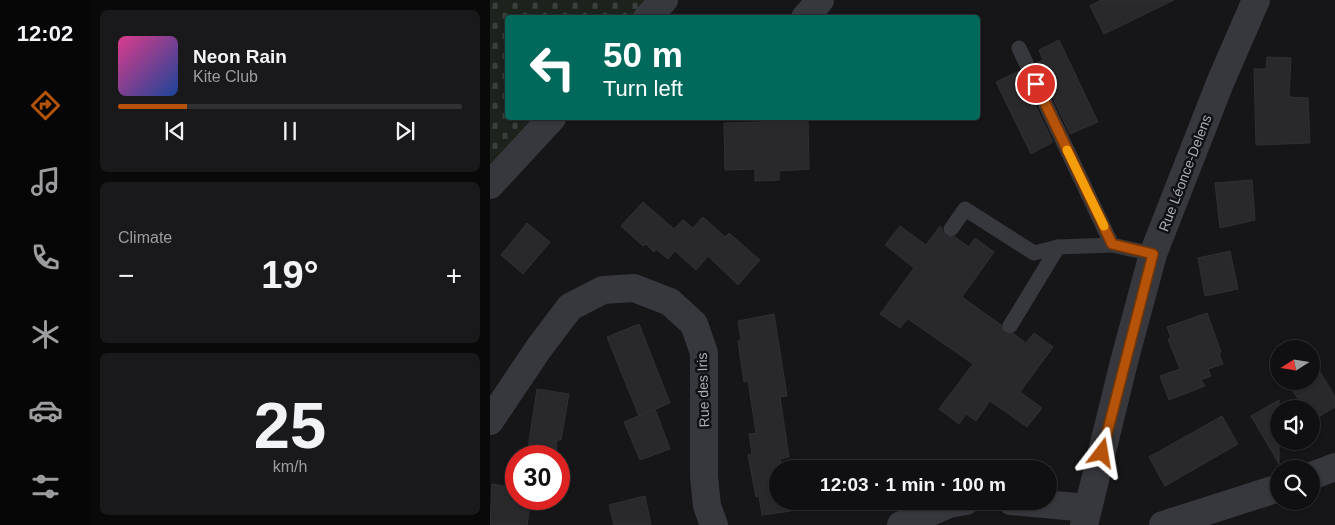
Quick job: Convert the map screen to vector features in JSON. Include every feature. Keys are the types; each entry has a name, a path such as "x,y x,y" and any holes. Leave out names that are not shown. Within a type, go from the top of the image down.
{"street":[{"path":"650,15 664,0"},
{"name":"Rue Léonce-Delens","path":"1086,516 1153,254 1220,83 1256,0"},
{"path":"490,185 550,120"},
{"name":"Rue des Iris","path":"490,421 539,348 570,307 603,290 634,288 670,302 694,324 704,353 704,477 707,506 714,525"},
{"path":"1320,473 1335,467"},
{"path":"1163,525 1270,491"},
{"path":"901,525 935,510"},
{"path":"1056,510 1086,516"}],"lane":[{"path":"1019,48 1112,244"},
{"path":"951,229 965,209 1034,253 1058,247 1112,244 1153,254"},
{"path":"1010,326 1058,247"}],"green space":[{"path":"490,0 656,0 642,15 505,15 505,120 544,120 490,176"}],"building":[{"path":"1101,0 1174,0 1104,34 1090,6"},
{"path":"1059,40 1098,122 1070,134 1036,63 1043,60 1039,50"},
{"path":"1267,57 1291,58 1289,97 1308,98 1310,143 1256,145 1254,69 1266,69"},
{"path":"1019,71 1053,142 1031,154 996,82"},
{"path":"760,120 808,120 809,169 779,171 779,180 755,181 755,169 725,170 724,123 760,122"},
{"path":"1252,180 1255,220 1220,228 1215,183"},
{"path":"643,202 674,229 683,220 693,228 703,217 725,237 729,233 760,260 738,285 708,256 696,270 675,251 668,259 656,249 654,252 646,244 643,246 621,226"},
{"path":"527,223 550,242 523,274 501,255"},
{"path":"900,226 926,245 940,226 946,237 955,237 969,247 975,238 994,252 962,297 1001,325 1006,334 1014,334 1026,343 1034,333 1053,347 1020,392 1042,408 1027,427 990,401 976,421 966,414 959,424 939,409 973,364 908,319 900,328 880,314 914,268 885,245"},
{"path":"1230,251 1238,289 1205,296 1198,258"},
{"path":"1207,313 1221,352 1219,353 1223,364 1208,369 1211,376 1201,380 1205,386 1169,400 1160,376 1180,369 1168,339 1171,338 1167,327"},
{"path":"774,314 787,396 780,397 789,457 780,460 769,460 769,510 791,511 762,515 759,496 756,497 748,455 752,454 749,434 756,433 748,381 744,382 738,341 741,341 738,321"},
{"path":"639,324 670,403 639,416 607,337"},
{"path":"1320,372 1335,397 1335,407 1320,416 1320,400 1299,400 1292,390 1320,390"},
{"path":"537,389 569,394 561,440 557,440 557,445 528,445"},
{"path":"1270,405 1270,449 1251,416"},
{"path":"655,409 670,449 640,460 624,422"},
{"path":"1222,416 1238,444 1165,486 1149,457"},
{"path":"1271,450 1279,450 1279,460 1277,460"},
{"path":"492,484 505,486 505,510 529,510 527,525 490,525"},
{"path":"645,496 651,525 614,525 609,505"}],"slow traffic":[{"path":"1067,150 1104,226"}],"route":[{"path":"1036,84 1112,244 1153,254 1102,453"}]}
